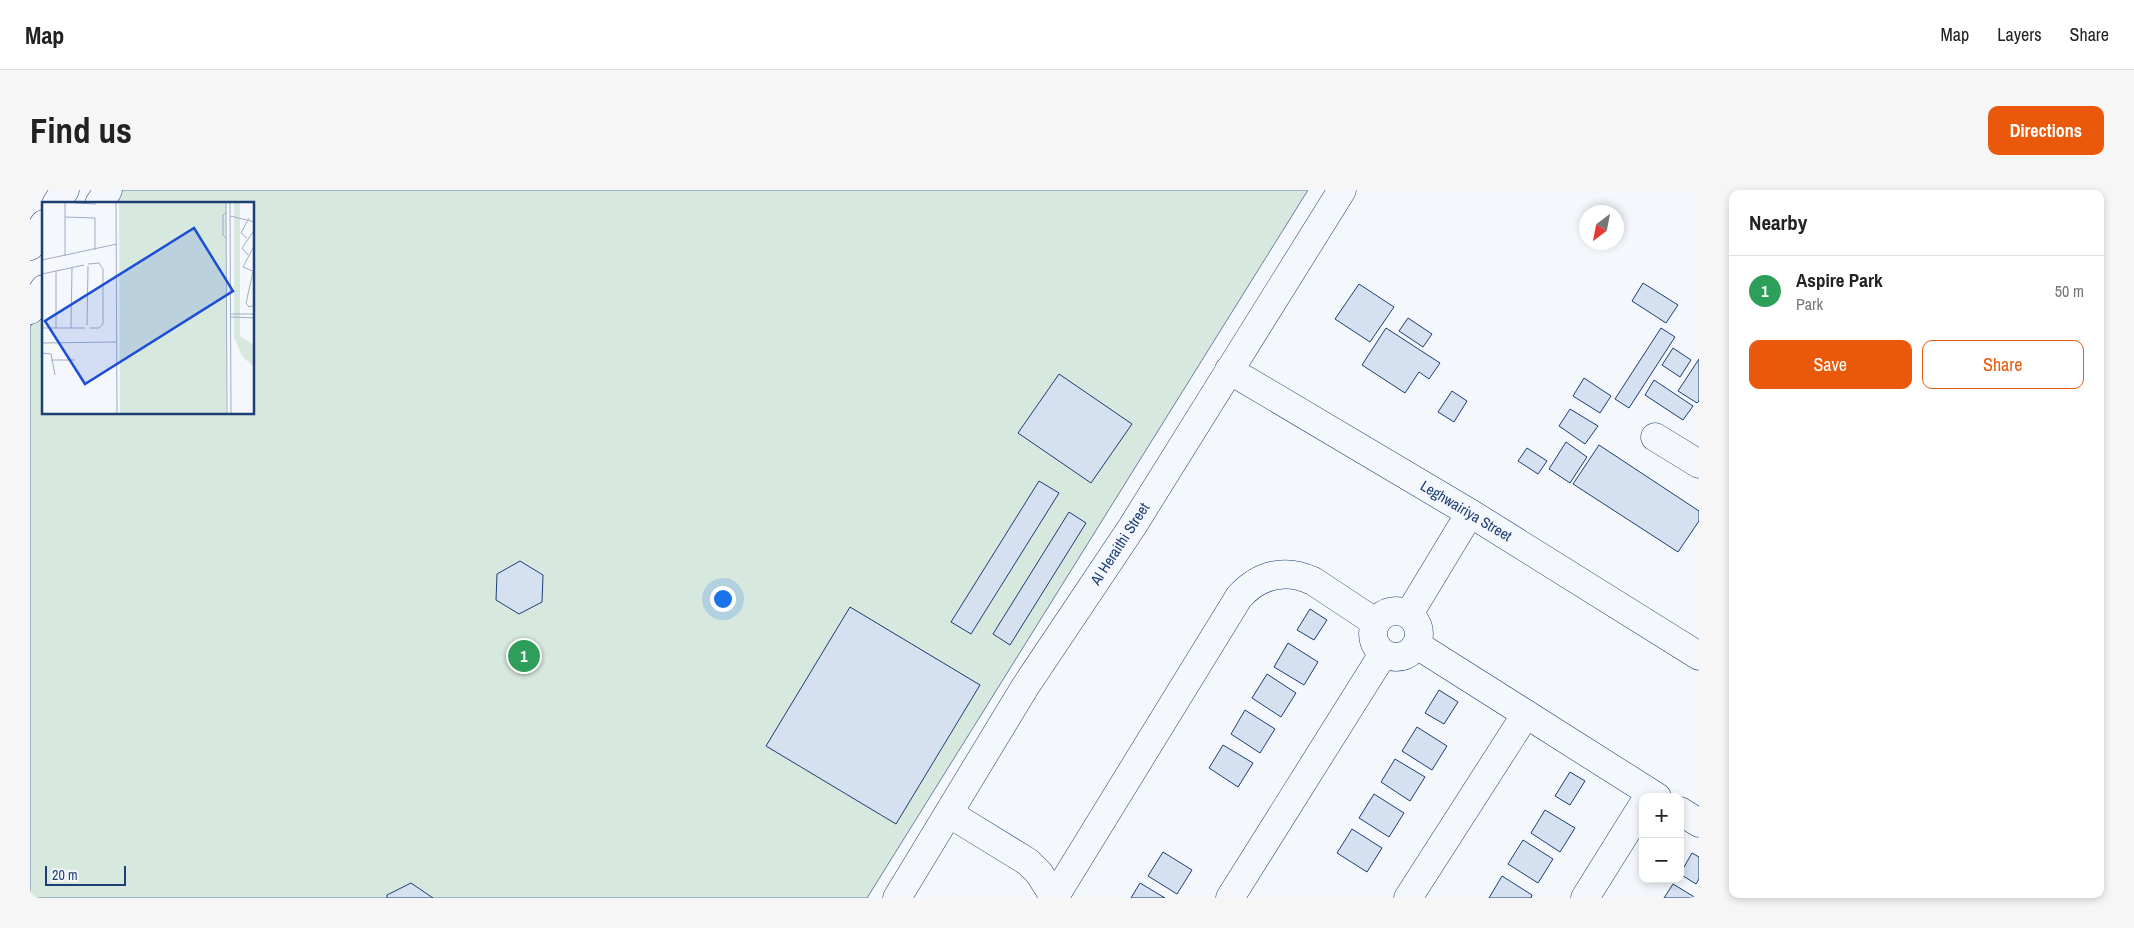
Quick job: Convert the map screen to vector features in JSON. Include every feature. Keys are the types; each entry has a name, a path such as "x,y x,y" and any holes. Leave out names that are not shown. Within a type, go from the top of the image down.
{"street":[{"path":"57,202 65,190"},
{"path":"100,202 108,190"},
{"name":"Al Heraithi Street","path":"897,898 950,814 1025,687 1132,527 1342,190"},
{"path":"30,246 42,227"},
{"path":"30,310 42,292"},
{"name":"Leghwairiya Street","path":"1229,370 1470,513 1699,656"},
{"path":"1655,437 1699,464"},
{"path":"1409,614 1470,513"},
{"path":"1054,898 1239,597 1247,589 1256,582 1278,574 1302,576 1314,580 1375,622"},
{"path":"1397,610 1409,614 1415,620 1419,629 1417,645 1407,656 1395,658 1383,654 1375,645 1372,633 1375,622 1384,613 1397,610"},
{"path":"1417,645 1526,714 1642,793"},
{"path":"1230,898 1383,654"},
{"path":"1408,898 1526,714"},
{"path":"950,814 1028,862 1047,884 1054,898"},
{"path":"1585,898 1639,814"},
{"path":"1684,814 1699,823"}],"shaded area":[{"path":"116,190 1308,190 867,898 30,898 30,327 42,308 42,415 255,415 255,202 108,202"}],"building":[{"path":"1643,283 1678,305 1666,323 1632,301"},
{"path":"1359,284 1394,307 1370,342 1335,319"},
{"path":"1408,318 1432,334 1423,347 1399,331"},
{"path":"1386,328 1440,363 1429,379 1419,372 1405,393 1362,365"},
{"path":"1661,328 1675,337 1629,408 1615,399"},
{"path":"1673,348 1691,360 1680,377 1662,365"},
{"path":"1699,359 1699,401 1697,403 1678,391"},
{"path":"1059,374 1132,424 1091,483 1018,433"},
{"path":"1584,378 1611,396 1600,413 1573,396"},
{"path":"1654,380 1693,406 1683,420 1645,395"},
{"path":"1452,391 1467,401 1454,422 1438,412"},
{"path":"1570,409 1598,426 1585,444 1559,426"},
{"path":"1566,442 1587,457 1570,483 1549,469"},
{"path":"1599,445 1699,511 1699,521 1678,552 1573,484"},
{"path":"1527,448 1547,461 1538,474 1518,461"},
{"path":"1039,481 1059,493 971,634 951,622"},
{"path":"1069,512 1086,523 1010,645 993,634"},
{"path":"520,561 543,575 542,602 519,614 496,600 497,574"},
{"path":"850,607 980,685 896,824 766,746"},
{"path":"1310,609 1327,620 1314,640 1297,630"},
{"path":"1288,643 1318,662 1304,685 1274,667"},
{"path":"1267,674 1296,693 1281,717 1252,698"},
{"path":"1439,690 1458,702 1444,724 1425,713"},
{"path":"1245,710 1275,729 1260,753 1231,734"},
{"path":"1417,727 1447,746 1432,770 1402,751"},
{"path":"1223,745 1253,763 1238,787 1209,768"},
{"path":"1395,759 1425,777 1410,801 1381,782"},
{"path":"1570,772 1585,781 1570,805 1555,796"},
{"path":"1374,794 1404,813 1389,837 1359,818"},
{"path":"1545,810 1575,828 1560,852 1531,833"},
{"path":"1352,829 1382,848 1367,872 1337,853"},
{"path":"1523,840 1553,859 1538,883 1508,864"},
{"path":"1163,852 1192,870 1177,894 1148,876"},
{"path":"1692,853 1699,857 1699,879 1696,884 1684,876 1684,867"},
{"path":"1502,876 1532,895 1531,898 1489,898"},
{"path":"411,883 433,898 387,898 387,895"},
{"path":"1140,883 1165,898 1131,898"},
{"path":"1673,884 1696,898 1664,898"}],"place":[{"name":"Aspire Park","path":"524,656"}]}
